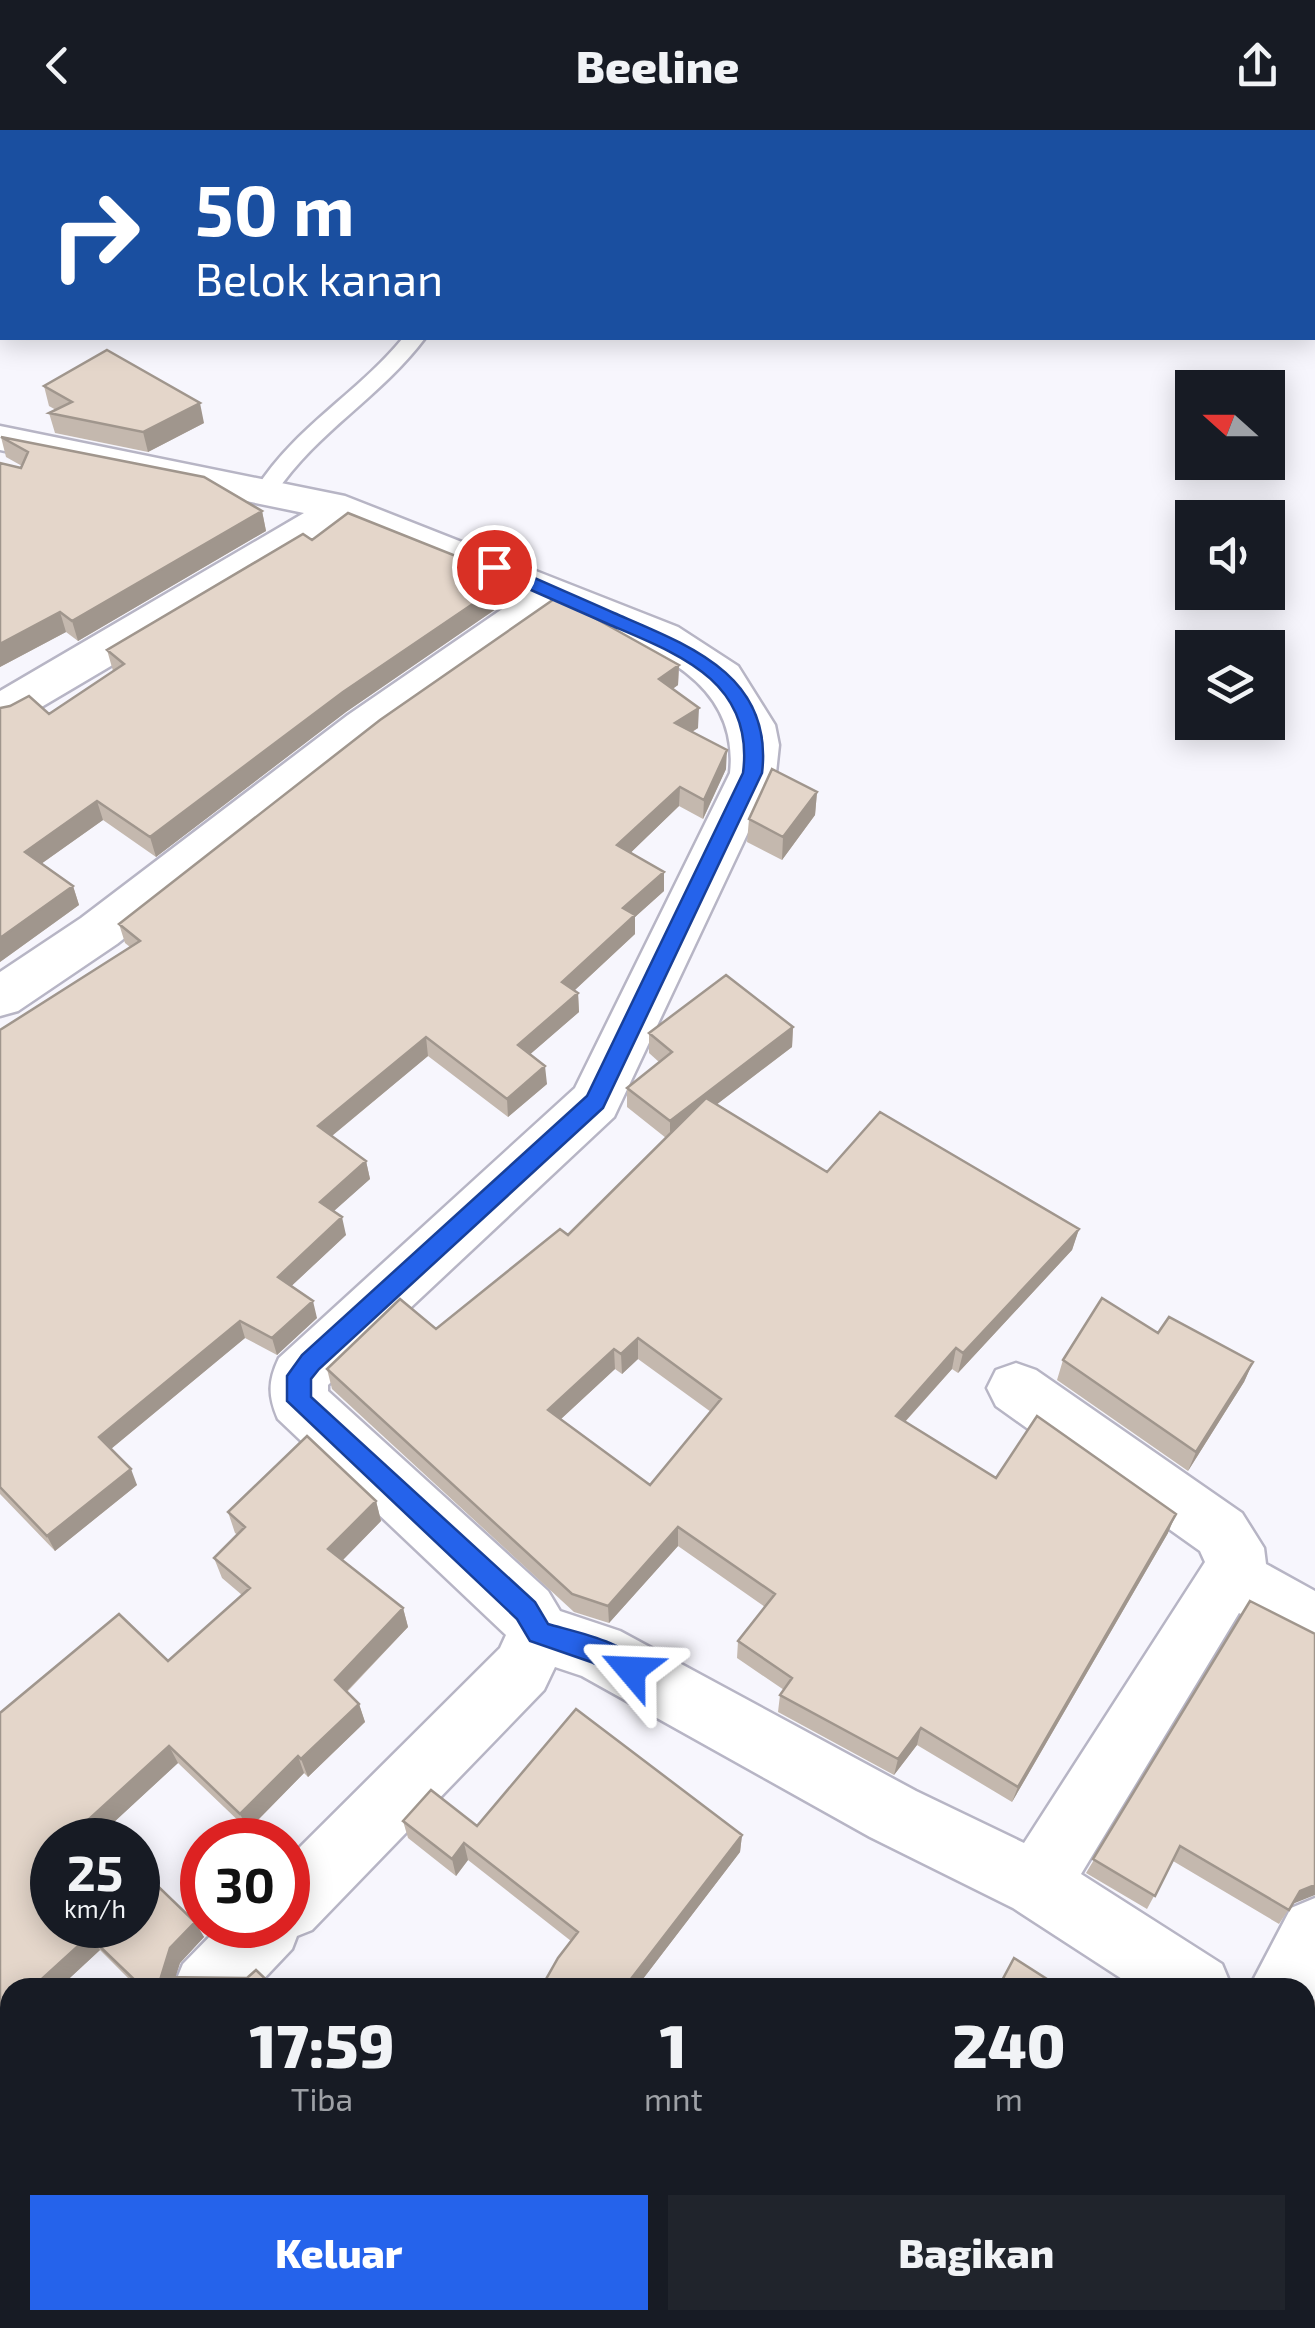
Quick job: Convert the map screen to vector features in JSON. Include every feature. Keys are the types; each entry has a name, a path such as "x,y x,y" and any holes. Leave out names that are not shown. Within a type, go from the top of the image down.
{"street":[{"path":"0,438 276,472 330,506 662,636 722,678 752,724 756,745 752,773 595,1102 310,1362 299,1376 310,1412 526,1611 539,1633 598,1652 894,1814 1037,1884 1183,1978"},
{"path":"0,712 287,544 320,522 330,506"},
{"path":"0,997 99,931 364,726 555,593"},
{"path":"1016,1388 1221,1532 1234,1548 1237,1582"},
{"path":"1037,1884 1217,1589 1237,1582 1315,1622"},
{"path":"310,1884 522,1670 539,1633"},
{"path":"1288,1978 1315,1932"},
{"path":"216,1978 245,1948"}],"lane":[{"path":"276,472 352,403 412,340"}],"building":[{"path":"107,350 200,403 143,432 49,413 72,402 44,386"},
{"path":"1,437 204,477 262,511 72,621 60,612 0,644 0,463 21,468 28,452"},
{"path":"348,513 511,578 343,692 150,837 97,801 25,852 73,886 0,938 0,708 29,696 49,714 124,664 107,650 303,534 312,540"},
{"path":"557,597 679,665 659,679 699,708 675,723 727,750 704,800 680,787 617,845 664,872 623,908 635,915 562,982 578,993 518,1045 545,1066 507,1099 426,1037 318,1126 366,1161 320,1202 342,1217 278,1277 313,1301 272,1338 240,1321 99,1437 131,1469 47,1536 0,1487 0,1030 140,941 119,924 380,720"},
{"path":"772,769 817,792 783,837 749,819"},
{"path":"726,975 793,1027 670,1121 627,1088 672,1052 649,1033"},
{"path":"706,1098 827,1172 880,1112 1079,1229 963,1353 956,1348 896,1416 996,1478 1037,1416 1176,1514 1018,1787 921,1728 898,1759 780,1695 792,1678 738,1641 775,1594 678,1527 608,1606 572,1594 327,1369 400,1299 436,1329 560,1229 568,1235","holes":["638,1338 721,1399 650,1485 548,1410 614,1349 621,1354"]},
{"path":"1102,1298 1158,1333 1169,1317 1253,1362 1196,1452 1063,1360"},
{"path":"307,1436 376,1501 328,1549 403,1608 335,1680 359,1704 301,1759 298,1756 240,1814 169,1746 90,1818 30,1818 30,1948 76,1948 43,1978 0,1978 0,1713 119,1614 168,1661 250,1588 214,1558 245,1527 228,1512"},
{"path":"1250,1601 1315,1634 1315,1885 1300,1891 1289,1910 1180,1846 1155,1896 1093,1859"},
{"path":"576,1709 742,1835 632,1978 547,1978 578,1932 464,1843 452,1859 403,1821 431,1790 477,1826"},
{"path":"160,1888 180,1908 180,1938 170,1948 161,1977 247,1978 133,1978 101,1948 160,1948"},
{"path":"1014,1958 1045,1978 1003,1978"},
{"path":"256,1970 264,1978 247,1978"}],"route":[{"path":"494,567 662,636 694,654 722,678 752,724 756,745 752,773 595,1102 310,1362 299,1376 297,1386 299,1401 526,1611 539,1633 598,1652 631,1670"}]}
